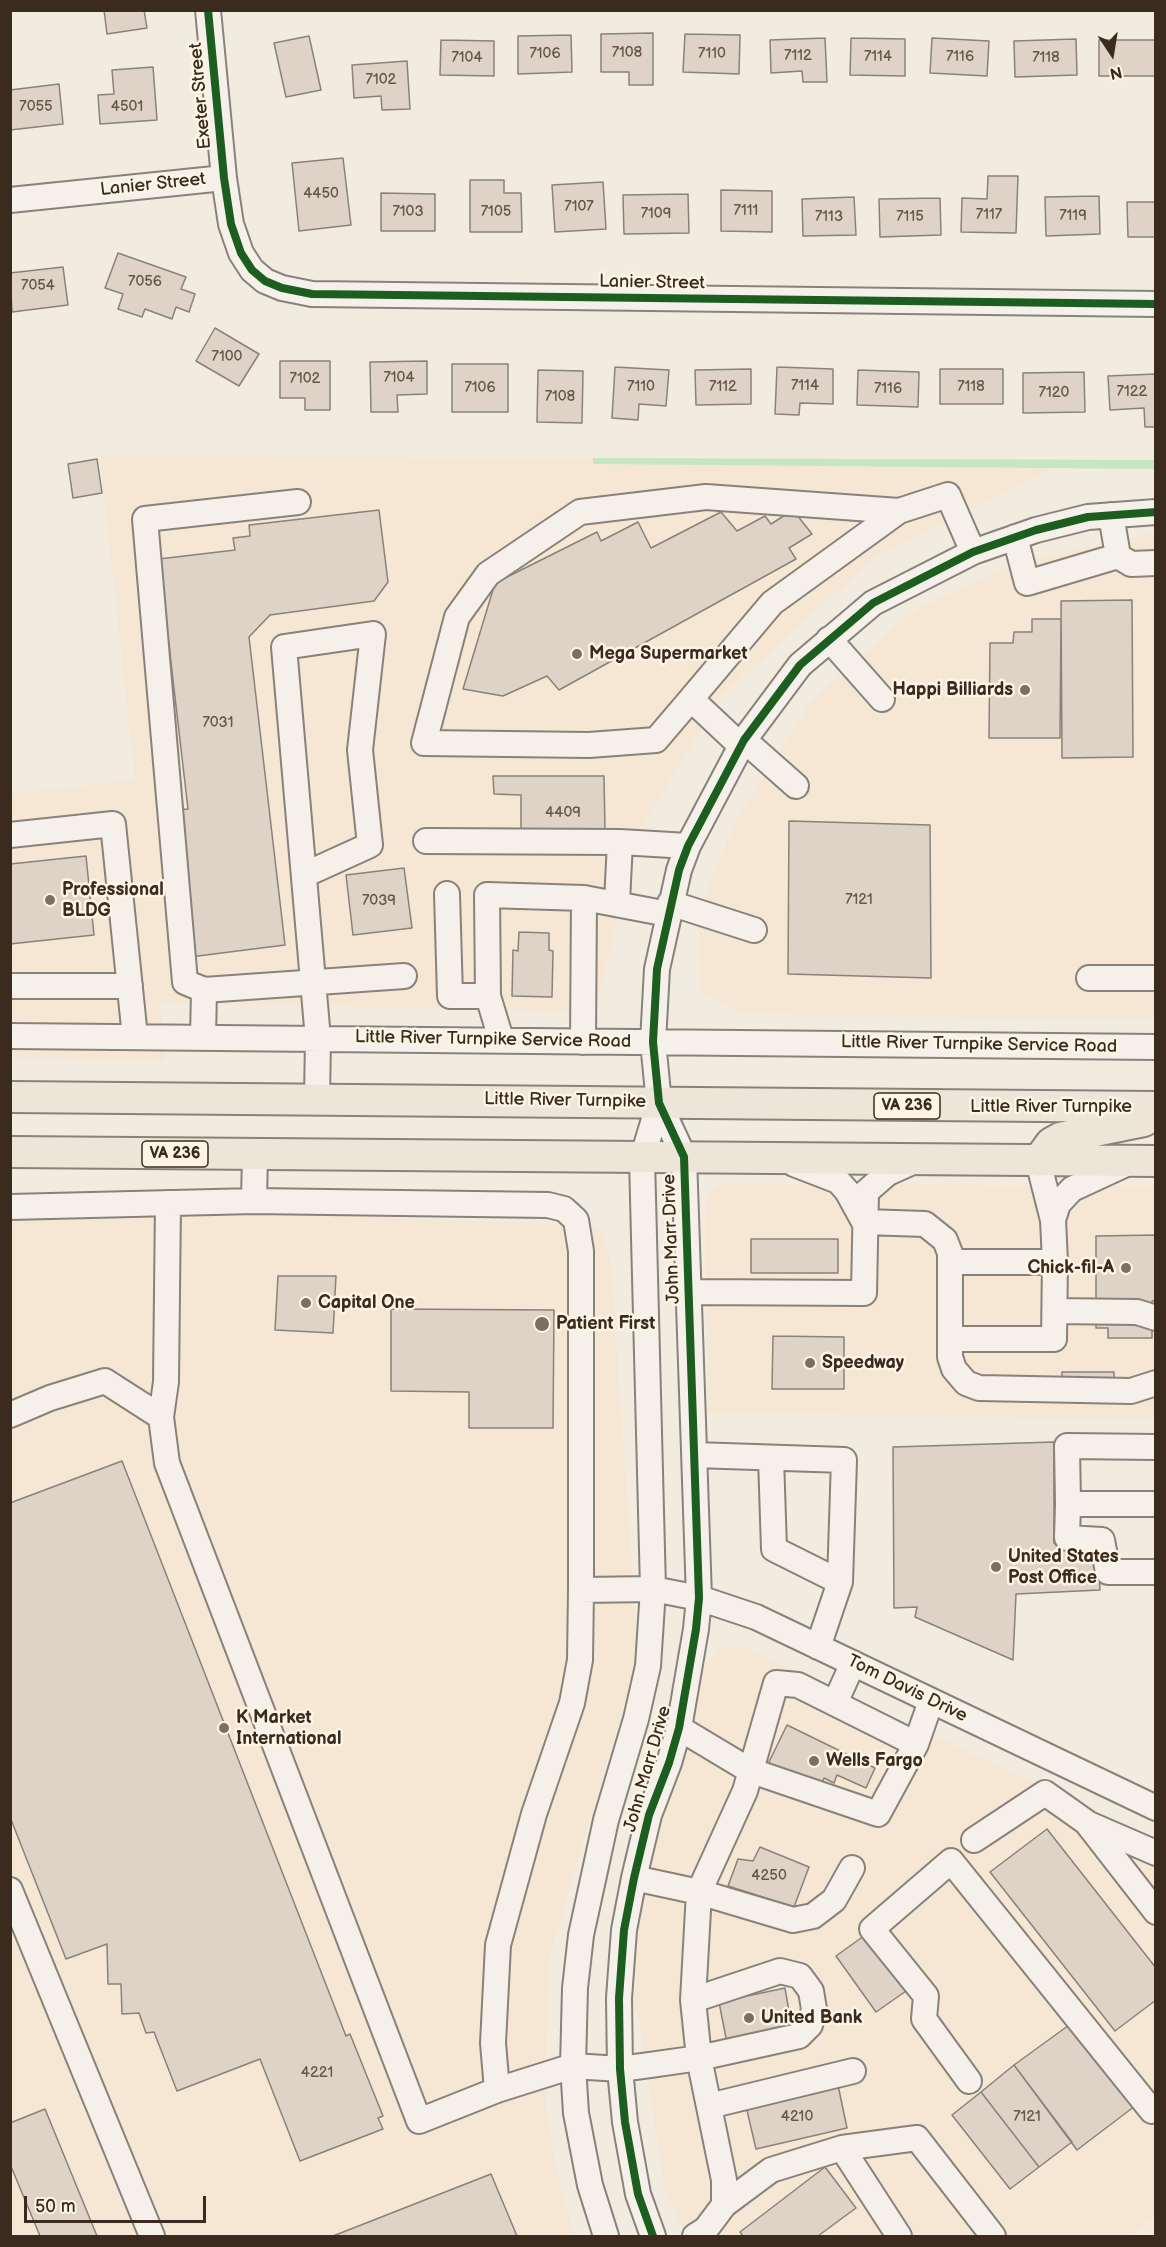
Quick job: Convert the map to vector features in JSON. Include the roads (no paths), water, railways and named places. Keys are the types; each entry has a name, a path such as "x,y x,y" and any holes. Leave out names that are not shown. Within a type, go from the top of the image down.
{"main road":[{"name":"Little River Turnpike","path":"10,1097 1155,1107"},
{"path":"1038,1161 1051,1143 1060,1138 1155,1119"},
{"name":"VA 236","path":"10,1152 642,1159 1144,1161"}],"street":[{"name":"Exeter Street","path":"208,10 224,178"},
{"name":"Lanier Street","path":"10,200 224,178 231,224 241,253 252,270 265,281 282,288 312,294 1155,304"},
{"path":"899,511 706,496 580,512 488,574 457,617 424,743 589,745 656,740 772,603 899,511 948,495 974,552"},
{"path":"298,502 145,519 185,982 204,990 404,976"},
{"name":"John Marr Drive","path":"653,2236 639,2194 625,2122 620,2069 620,1986 624,1930 649,1815 669,1764 679,1728 699,1598 684,1158 659,1103 652,1042 657,969 669,909 688,846 742,743 800,665 873,603 974,552 1015,537 1088,517 1155,512"},
{"path":"1111,514 1118,556"},
{"path":"1015,537 1027,583 1118,556 1131,564 1155,563"},
{"path":"304,875 370,845 360,750 373,634 284,647 318,1039 318,1099"},
{"path":"830,639 882,699"},
{"path":"691,699 796,786"},
{"path":"10,835 113,824 135,1037"},
{"path":"426,841 620,842 688,846"},
{"path":"617,902 620,842"},
{"path":"447,894 450,996 488,996"},
{"path":"501,1039 488,996 487,895 584,898 617,902 669,909 754,930"},
{"path":"583,1041 584,898"},
{"path":"1089,978 1155,978"},
{"path":"10,986 130,986"},
{"path":"203,1038 204,990"},
{"name":"Little River Turnpike Service Road","path":"10,1036 1155,1047"},
{"name":"John Marr Drive","path":"606,2236 588,2175 576,2113 573,2066 575,1988 580,1935 606,1820 636,1719 648,1666 653,1589 642,1159 659,1103"},
{"path":"254,1201 255,1154"},
{"path":"777,1159 838,1181 847,1191 864,1222"},
{"path":"690,1292 864,1293 864,1198 870,1187 888,1173 917,1160"},
{"path":"950,1338 1054,1339 1053,1220 1038,1161"},
{"path":"1053,1220 1058,1204 1072,1189 1144,1161"},
{"path":"10,1207 254,1201 548,1205 564,1209 576,1220 581,1251 580,1660 572,1703 534,1814 498,1945 493,2043 497,2090"},
{"path":"168,1203 166,1382 161,1417 167,1463 419,2121 497,2090 573,2066 620,2069 699,2058 799,2036 810,2025 814,2009 811,1991 800,1976 780,1971 693,2000"},
{"path":"864,1222 925,1224 945,1240 951,1262 950,1357 954,1370 966,1383 979,1388 1131,1391 1155,1383"},
{"path":"951,1262 1055,1262"},
{"path":"1055,1311 1137,1312 1155,1318"},
{"path":"10,1415 50,1398 105,1381 161,1417"},
{"path":"1155,1447 1067,1446 1067,1539 1102,1540 1108,1572 1155,1572"},
{"path":"695,1455 844,1460 840,1582 818,1647"},
{"path":"771,1458 774,1549 840,1582"},
{"path":"1068,1504 1155,1504"},
{"name":"Tom Davis Drive","path":"581,1590 653,1589 699,1598 756,1617 1155,1808"},
{"path":"835,1704 853,1663"},
{"path":"724,2205 724,2180 699,2058 693,2000 699,1892 745,1791 749,1770 776,1683 798,1685 916,1744"},
{"path":"679,1728 749,1770 878,1814 916,1744 931,1701"},
{"path":"974,1840 1045,1793 1051,1758"},
{"path":"1045,1793 1086,1822 1155,1853"},
{"path":"1086,1822 1155,1912"},
{"path":"969,2081 924,2019 926,1996 872,1929 951,1861 1152,2111"},
{"path":"634,1878 699,1892 793,1920 813,1916 834,1900 852,1868"},
{"path":"10,1890 152,2236"},
{"path":"709,2106 853,2071"},
{"path":"704,2234 724,2205 771,2170 842,2148 917,2138 993,2236"},
{"path":"842,2148 899,2236"}],"place":[{"name":"Mega Supermarket","path":"577,654"},
{"name":"Happi Billiards","path":"1025,690"},
{"name":"Professional BLDG","path":"50,900"},
{"name":"Chick-fil-A","path":"1126,1268"},
{"name":"Capital One","path":"306,1303"},
{"name":"Patient First","path":"542,1324"},
{"name":"Speedway","path":"810,1363"},
{"name":"United States Post Office","path":"996,1567"},
{"name":"K Market International","path":"224,1728"},
{"name":"Wells Fargo","path":"814,1761"},
{"name":"United Bank","path":"749,2018"}]}
